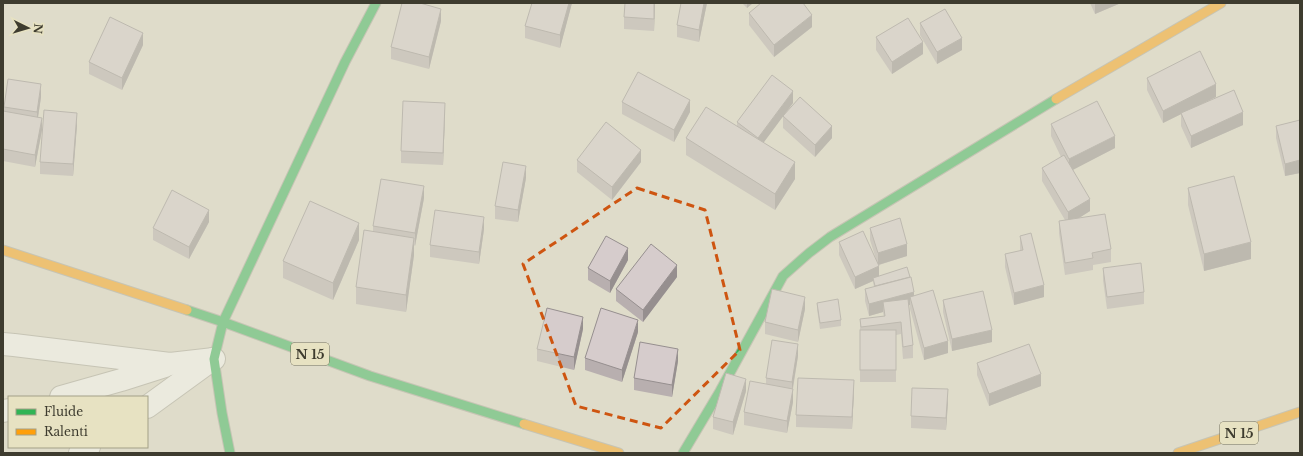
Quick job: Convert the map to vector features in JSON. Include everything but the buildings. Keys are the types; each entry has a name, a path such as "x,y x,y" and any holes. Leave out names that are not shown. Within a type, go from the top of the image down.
{"main road":[{"path":"230,453 214,359 223,322 342,70 376,3"},
{"path":"683,453 720,391 783,276 809,253 830,237 1032,113 1221,3"},
{"name":"N 15","path":"3,250 223,322 370,376 619,453"},
{"name":"N 15","path":"1178,453 1300,412"}],"street":[{"path":"3,344 170,364"},
{"path":"65,396 170,364 214,359"},
{"path":"148,406 214,359"}],"highlighted area":[{"path":"637,188 705,210 740,350 661,428 576,406 523,264"}],"traffic: fast":[{"path":"230,453 214,359 223,322 345,62 376,3"},
{"path":"683,453 720,391 783,276 830,237 1056,99"},
{"path":"187,310 370,376 524,424"}],"traffic: slow":[{"path":"1056,99 1221,3"},
{"path":"3,250 187,310"},
{"path":"1178,453 1300,412"},
{"path":"524,424 619,453"}]}
